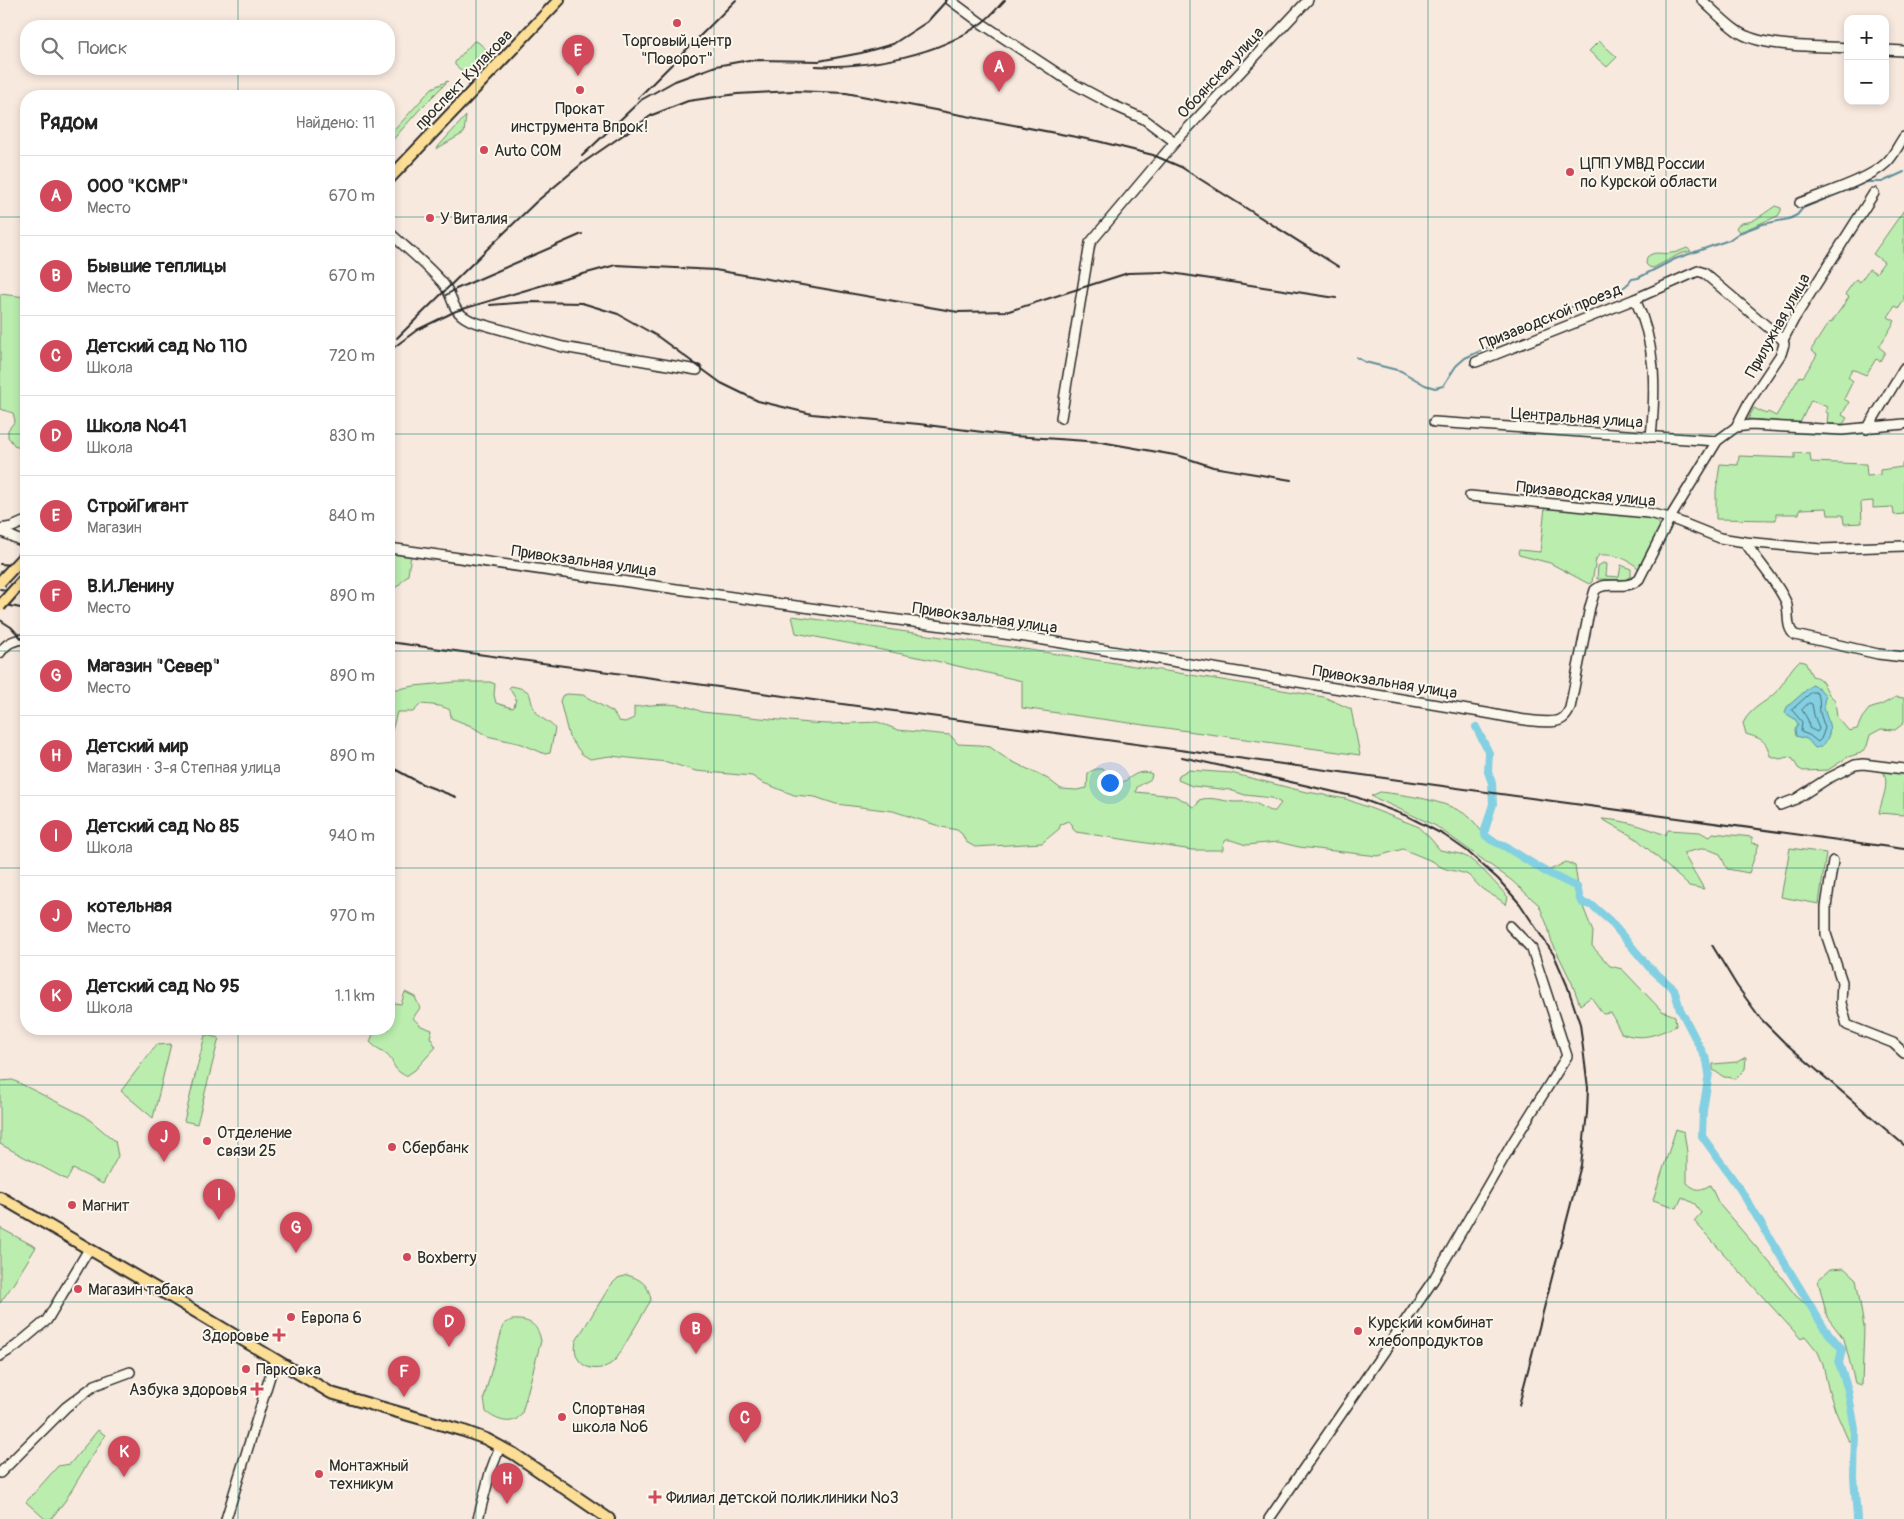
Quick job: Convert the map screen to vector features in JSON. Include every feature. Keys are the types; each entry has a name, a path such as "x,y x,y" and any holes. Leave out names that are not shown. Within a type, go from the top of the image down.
{"main road":[{"name":"проспект Кулакова","path":"395,173 559,0"},
{"path":"0,582 20,560"},
{"path":"0,606 20,584"},
{"path":"0,1197 331,1393 464,1431 500,1446 609,1519"}],"street":[{"path":"950,0 981,23 1072,83 1115,106 1144,118 1175,142"},
{"name":"Обоянская улица","path":"1061,418 1090,243 1175,142 1308,0"},
{"path":"1702,0 1737,31 1748,37 1786,44 1844,48"},
{"path":"1889,50 1904,51"},
{"path":"1800,203 1876,170 1891,157 1904,137"},
{"name":"Прилужная улица","path":"1570,708 1595,590 1602,586 1631,585 1639,578 1670,518 1717,441 1736,427 1749,402 1781,354 1784,344 1783,340 1794,319 1874,193"},
{"path":"395,238 442,282 456,311 462,317 563,347 697,370"},
{"name":"Призаводской проезд","path":"1476,362 1635,298 1694,272 1701,272 1708,277 1783,340"},
{"path":"1635,298 1649,334 1655,382 1651,437"},
{"path":"1867,429 1904,368"},
{"name":"Центральная улица","path":"1434,422 1717,441"},
{"path":"1736,427 1751,425 1842,430 1904,424"},
{"name":"Призаводская улица","path":"1470,496 1648,513 1670,518 1720,538 1745,542 1821,549 1904,546"},
{"path":"0,530 20,524"},
{"path":"0,530 20,539"},
{"path":"1745,542 1782,594 1788,610 1790,629 1795,635 1878,654 1904,657"},
{"name":"Привокзальная улица","path":"395,549 1026,637 1542,722 1561,720 1570,708"},
{"path":"0,652 4,646 13,640 20,639"},
{"path":"1780,805 1796,799 1855,765 1863,764 1904,769"},
{"path":"1833,861 1826,907 1826,934 1842,982 1841,1003 1848,1025 1893,1043 1904,1053"},
{"path":"1269,1519 1434,1279 1513,1142 1567,1056 1532,949 1510,926"},
{"path":"0,1356 16,1346 47,1320 89,1249"},
{"path":"226,1519 275,1360"},
{"path":"0,1473 74,1402 95,1385 130,1372"},
{"path":"478,1519 490,1473 500,1446"}],"green space":[{"path":"474,41 478,42 489,52 467,75 455,65 455,62"},
{"path":"1599,41 1617,57 1607,67 1589,51"},
{"path":"448,81 395,137 395,129 432,88"},
{"path":"465,117 464,133 436,149"},
{"path":"1775,206 1781,208 1778,216 1739,232 1736,228 1742,223 1754,220"},
{"path":"1904,210 1904,300 1899,308 1895,306 1888,317 1895,321 1879,347 1885,352 1880,361 1876,359 1866,375 1852,369 1848,377 1853,381 1844,399 1849,402 1842,415 1847,418 1843,424 1827,424 1828,413 1825,412 1827,407 1811,400 1800,423 1748,419 1754,408 1766,414 1768,412 1776,416 1800,376 1803,377 1817,355 1811,350 1829,322 1831,323 1849,297 1845,294 1856,279 1860,282 1869,269 1876,273 1884,262 1873,254"},
{"path":"1687,248 1691,251 1680,254 1653,268 1646,264 1647,257 1650,255 1673,253"},
{"path":"0,294 20,296 20,448 15,446 8,437 8,430 15,421 13,413 0,409"},
{"path":"1795,453 1810,454 1811,462 1866,464 1867,476 1880,475 1880,470 1902,467 1902,463 1904,463 1904,514 1894,515 1893,507 1873,508 1873,501 1861,502 1862,523 1844,524 1843,515 1828,515 1827,508 1800,509 1799,514 1776,514 1776,520 1716,519 1716,491 1720,464 1738,465 1739,456 1795,458"},
{"path":"1545,507 1648,517 1658,522 1660,526 1659,532 1639,569 1630,562 1620,558 1610,555 1599,555 1596,559 1592,582 1589,584 1550,563 1519,555 1519,550 1540,552"},
{"path":"395,554 411,555 408,575 397,587 395,587"},
{"path":"1603,563 1607,564 1606,576 1619,577 1621,565 1631,569 1631,576 1625,580 1597,579 1598,566"},
{"path":"792,616 1058,654 1324,697 1351,709 1360,755 1022,708 1022,681 927,659 796,633"},
{"path":"1799,661 1805,662 1812,676 1823,683 1835,700 1837,717 1849,731 1857,729 1869,709 1896,697 1904,698 1904,723 1895,730 1881,729 1870,735 1867,746 1861,753 1848,757 1828,770 1803,771 1798,768 1793,759 1788,757 1780,759 1770,756 1767,746 1762,740 1746,734 1743,723 1751,712 1776,692"},
{"path":"456,682 490,682 495,684 494,695 496,703 512,708 516,699 509,688 511,686 525,690 530,695 537,713 555,729 550,753 545,754 522,744 487,736 471,726 451,718 450,710 440,706 421,704 413,712 397,712 395,720 395,689"},
{"path":"567,694 583,695 613,712 619,721 625,722 634,718 634,707 668,704 685,706 702,712 809,723 878,722 898,730 950,735 958,744 990,747 1007,759 1048,779 1061,789 1077,790 1087,788 1088,773 1093,770 1102,769 1117,784 1141,772 1152,774 1151,779 1137,787 1136,792 1175,796 1193,807 1197,805 1199,800 1208,798 1234,802 1251,802 1272,811 1275,811 1281,803 1272,798 1245,795 1230,790 1192,786 1178,780 1179,775 1188,770 1231,773 1302,791 1346,799 1417,826 1440,850 1469,858 1508,897 1506,905 1483,889 1468,875 1442,868 1434,862 1403,849 1378,856 1299,847 1278,842 1246,845 1226,840 1223,850 1192,850 1076,832 1068,821 1061,824 1059,829 1042,843 975,847 966,842 962,834 957,830 893,811 836,804 815,797 794,795 761,782 752,776 696,771 667,762 610,756 590,759 582,754 569,737 560,701 562,696"},
{"path":"1883,771 1904,774 1904,815 1879,813 1886,786"},
{"path":"1380,792 1425,799 1459,810 1468,816 1485,836 1492,841 1546,872 1566,862 1575,866 1580,899 1593,932 1592,946 1610,966 1622,969 1662,1011 1675,1016 1676,1026 1649,1036 1636,1037 1621,1033 1611,1013 1603,1014 1591,997 1580,1005 1572,983 1551,940 1539,905 1511,880 1436,826 1371,796"},
{"path":"1602,819 1635,824 1665,835 1668,830 1700,832 1709,837 1713,833 1752,837 1752,843 1759,844 1749,873 1727,869 1720,854 1705,848 1683,853 1704,889 1689,886 1637,839"},
{"path":"1790,848 1826,853 1819,904 1781,897"},
{"path":"405,992 415,997 420,1008 413,1018 421,1026 432,1030 430,1037 436,1047 415,1070 406,1076 395,1068 390,1058 383,1051 370,1042 373,1035 395,1035 395,1003 401,1004"},
{"path":"205,1035 219,1038 197,1124 184,1121"},
{"path":"171,1044 153,1118 121,1091 156,1045"},
{"path":"1746,1057 1745,1069 1736,1078 1724,1077 1713,1070 1713,1064 1737,1062"},
{"path":"13,1080 85,1116 115,1141 118,1156 103,1184 73,1169 67,1180 0,1144 0,1081"},
{"path":"1676,1129 1684,1132 1687,1152 1687,1183 1693,1188 1698,1189 1710,1185 1719,1204 1796,1296 1806,1304 1842,1349 1839,1363 1848,1390 1852,1439 1849,1442 1835,1410 1818,1352 1805,1336 1801,1339 1694,1221 1701,1213 1695,1204 1682,1197 1677,1208 1653,1200"},
{"path":"0,1228 36,1247 0,1303"},
{"path":"1844,1268 1856,1279 1864,1327 1862,1385 1855,1383 1844,1339 1827,1317 1818,1280 1830,1269"},
{"path":"627,1275 644,1283 651,1300 617,1358 603,1368 595,1369 588,1367 577,1358 575,1350 576,1341 610,1286 618,1278"},
{"path":"512,1320 523,1320 532,1324 538,1330 541,1341 522,1413 515,1420 505,1421 495,1418 486,1412 484,1398 502,1330 505,1323"},
{"path":"98,1430 105,1435 65,1501 51,1519 45,1519 26,1502 58,1466 70,1464"}],"water":[{"path":"1812,685 1819,688 1826,696 1824,707 1830,728 1825,743 1815,748 1807,739 1796,736 1795,730 1798,724 1795,719 1785,713 1787,707"}],"waterway":[{"path":"1356,357 1365,362 1401,371 1425,385 1435,388 1443,386 1456,366 1465,358 1487,348 1521,327 1555,315 1563,309 1615,293 1632,279 1638,278 1675,259 1729,240 1739,233 1763,224 1789,219 1797,215 1803,208 1867,182 1882,182 1904,172"},
{"path":"1476,727 1489,753 1488,772 1492,783 1493,804 1485,835 1546,872 1577,887 1583,903 1593,906 1610,921 1649,967 1674,989 1680,1009 1707,1061 1709,1073 1703,1110 1702,1136 1740,1189 1824,1328 1842,1349 1839,1363 1848,1390 1855,1429 1854,1477 1857,1519"}],"railway":[{"path":"638,98 736,0"},
{"path":"582,156 641,100 675,81 716,66 749,60 819,61 861,53 893,44 927,22 947,0"},
{"path":"815,66 858,65 881,62 925,51 966,33 986,20 1005,0"},
{"path":"397,338 536,202 584,162 652,115 688,101 737,94 793,91 846,93 1097,141 1153,155 1181,167 1339,267"},
{"path":"446,295 582,234"},
{"path":"395,346 417,330 456,311 616,265 715,270 958,312 1009,311 1128,273 1165,272 1336,298"},
{"path":"490,305 530,302 582,303 618,314 657,336 721,383 758,401 812,414 919,424 1014,436 1101,442 1180,456 1213,467 1291,480"},
{"path":"0,564 20,566"},
{"path":"0,589 20,592"},
{"path":"0,604 20,608"},
{"path":"0,620 11,627 20,637"},
{"path":"395,643 1904,849"},
{"path":"1182,757 1356,797 1407,816 1444,835 1467,851 1498,879 1520,904 1554,955 1567,985 1580,1024 1588,1088 1587,1113 1581,1165 1519,1405"},
{"path":"395,769 422,784 456,797"},
{"path":"1712,945 1737,986 1761,1019 1784,1042 1904,1145"}],"place":[{"name":"Торговый центр \"Поворот\"","path":"677,23"},
{"name":"СтройГигант","path":"578,76"},
{"name":"Прокат инструмента Впрок!","path":"580,90"},
{"name":"ООО \"КСМР\"","path":"999,92"},
{"name":"Auto COM","path":"484,150"},
{"name":"ЦПП УМВД России по Курской области","path":"1570,172"},
{"name":"У Виталия","path":"430,218"},
{"name":"Отделение связи 25","path":"207,1141"},
{"name":"Сбербанк","path":"392,1147"},
{"name":"котельная","path":"164,1162"},
{"name":"Магнит","path":"72,1205"},
{"name":"Детский сад № 85","path":"219,1220"},
{"name":"Магазин \"Север\"","path":"296,1253"},
{"name":"Boxberry","path":"407,1257"},
{"name":"Магазин табака","path":"78,1289"},
{"name":"Европа 6","path":"291,1317"},
{"name":"Курский комбинат хлебопродуктов","path":"1358,1331"},
{"name":"Здоровье","path":"279,1335"},
{"name":"Школа №41","path":"449,1347"},
{"name":"Бывшие теплицы","path":"696,1354"},
{"name":"Парковка","path":"246,1369"},
{"name":"Азбука здоровья","path":"257,1389"},
{"name":"В.И.Ленину","path":"404,1397"},
{"name":"Спортвная школа №6","path":"562,1417"},
{"name":"Детский сад № 110","path":"745,1443"},
{"name":"Монтажный техникум","path":"319,1474"},
{"name":"Детский сад № 95","path":"124,1477"},
{"name":"Филиал детской поликлиники №3","path":"655,1497"},
{"name":"Детский мир","path":"507,1504"}]}
